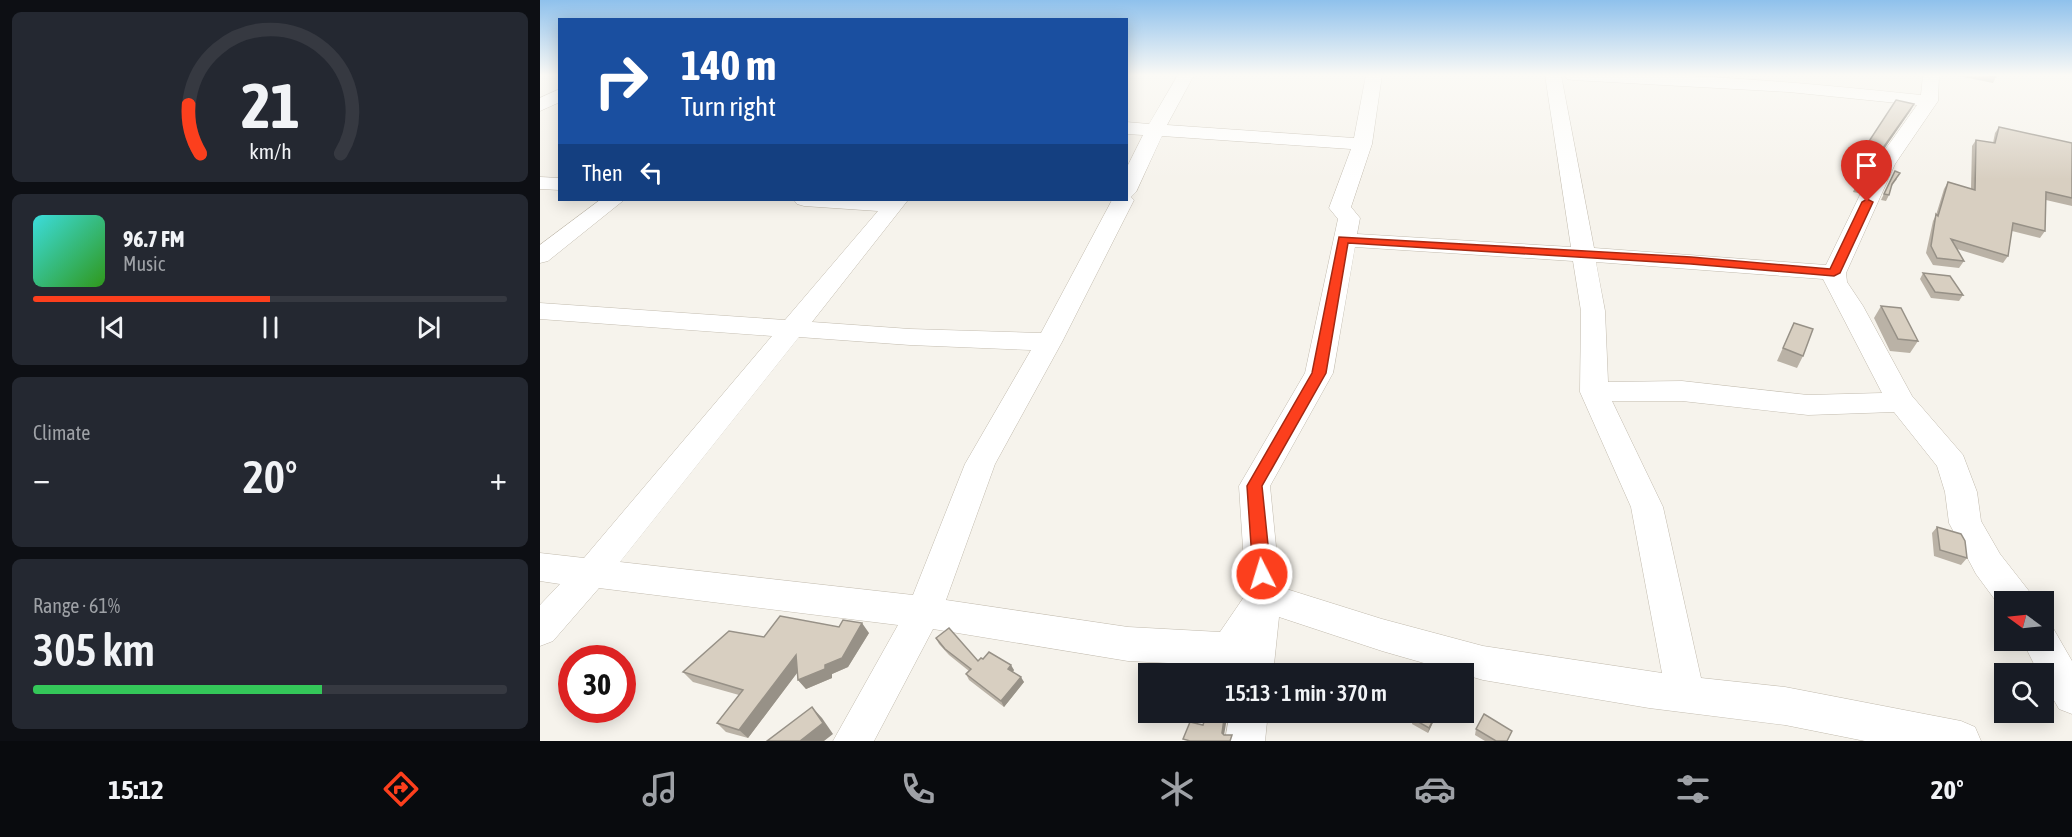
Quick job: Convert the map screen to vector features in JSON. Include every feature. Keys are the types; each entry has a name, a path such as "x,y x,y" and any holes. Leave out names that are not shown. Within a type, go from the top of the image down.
{"street":[{"path":"1128,188 1167,110"},
{"path":"1255,663 1264,597 1254,486 1319,373 1349,218 1340,208 1362,144 1368,110"},
{"path":"1559,110 1593,311 1594,392 1647,507 1685,693"},
{"path":"1923,110 1885,164 1834,273 1835,282 1851,306 1901,402 1952,463 1953,474 1961,492 1965,524 1988,564 2009,591"},
{"path":"1128,128 1362,144"},
{"path":"540,183 558,184"},
{"path":"540,256 613,201"},
{"path":"850,201 896,202"},
{"path":"853,741 924,612 980,464 1122,201"},
{"path":"540,630 592,572 896,202"},
{"path":"1343,240 1582,254 1834,273"},
{"path":"540,311 910,337 1048,342"},
{"path":"1594,392 1682,391 1808,405 1901,402"},
{"path":"540,567 924,612 1128,644 1229,649 1264,597"},
{"path":"1264,597 1382,635 1483,663 1649,690 1785,706 1961,741"},
{"path":"2046,651 2072,696"},
{"path":"1245,741 1247,723"}],"building":[{"path":"1890,110 1910,110 1873,162 1858,158"},
{"path":"1999,127 2072,143 2072,198 2046,192 2045,231 2013,223 2008,256 1951,239 1964,261 1937,258 1931,246 1936,214 1938,216 1948,182 1975,190 1976,140 1995,143"},
{"path":"1866,161 1873,164 1861,188 1856,186"},
{"path":"1895,171 1900,173 1892,184 1889,195 1884,194"},
{"path":"1923,273 1950,276 1963,295 1935,292"},
{"path":"1881,306 1901,308 1918,341 1898,339"},
{"path":"1794,323 1813,329 1803,356 1783,348"},
{"path":"1937,527 1961,534 1965,541 1967,558 1940,550"},
{"path":"780,616 839,627 843,620 862,623 842,658 825,665 825,669 798,680 796,655 739,730 717,723 743,690 683,672 729,631 764,637"},
{"path":"949,628 978,661 989,652 1011,665 1008,669 1021,677 1001,701 966,674 971,669 945,649 936,638"},
{"path":"812,707 823,723 800,741 767,741"},
{"path":"1484,714 1512,731 1507,741 1496,741 1476,729"},
{"path":"1190,723 1203,725 1204,723 1223,723 1222,733 1232,735 1230,741 1183,739"},
{"path":"1420,723 1432,723 1429,728"}],"route":[{"path":"1262,574 1254,486 1319,373 1343,240 1691,261 1834,273 1867,202"}]}
